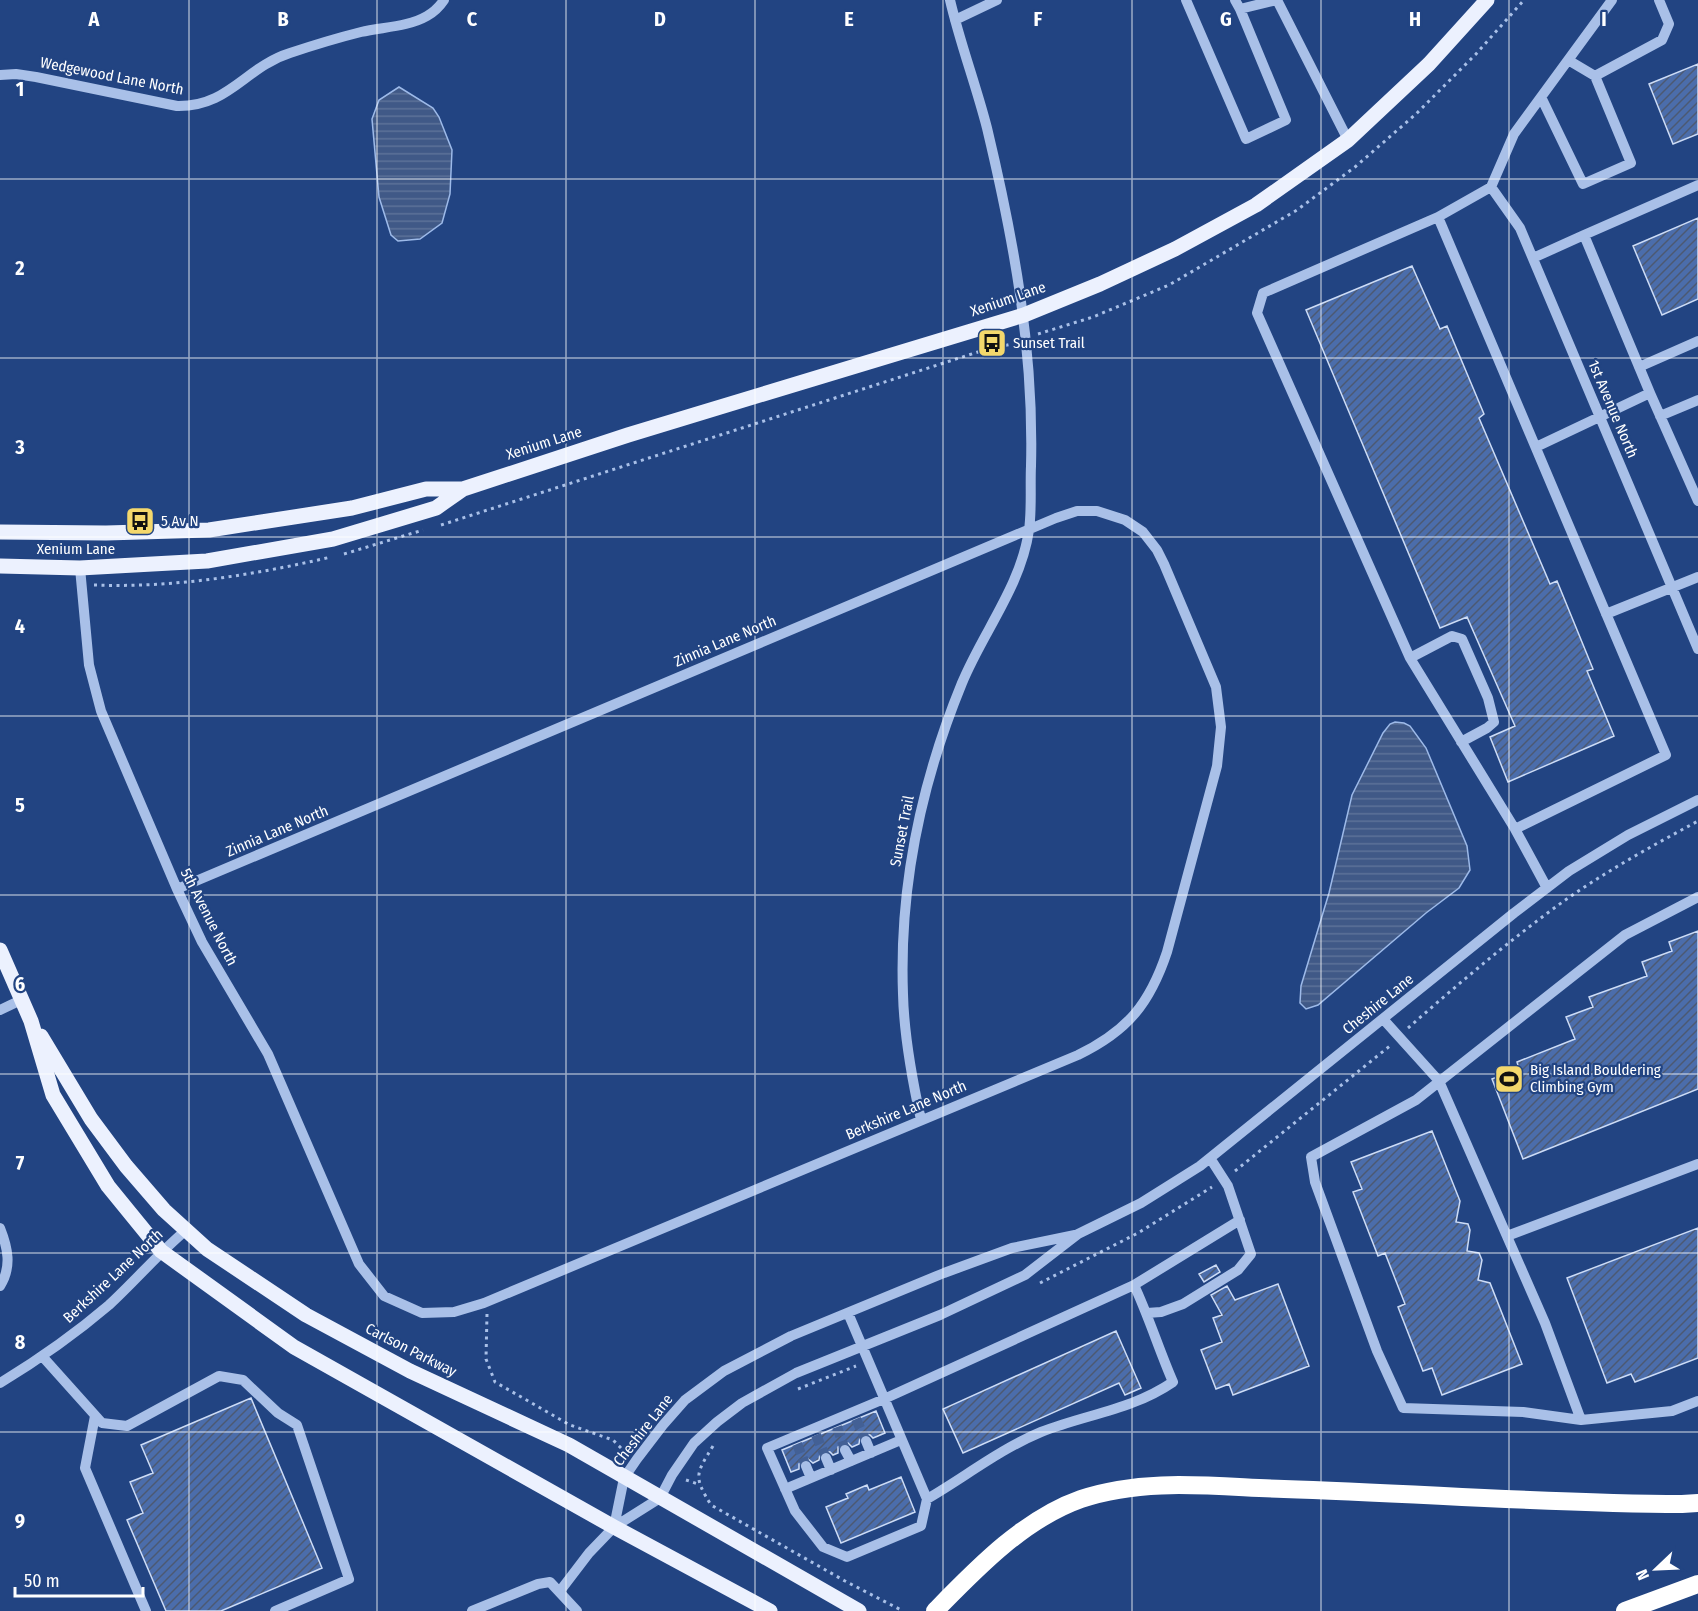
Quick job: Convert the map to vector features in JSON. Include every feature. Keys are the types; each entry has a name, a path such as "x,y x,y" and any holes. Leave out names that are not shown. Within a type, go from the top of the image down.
{"highway":[{"path":"935,1611 984,1563 1042,1518 1081,1499 1109,1491 1148,1486 1179,1486 1355,1491 1584,1503 1698,1503"},
{"path":"1626,1611 1698,1584"}],"main road":[{"name":"Xenium Lane","path":"0,566 80,568 207,561 333,539 436,508 463,489 628,435 1024,315 1132,269 1236,218 1348,140 1406,87 1487,0"},
{"name":"Xenium Lane","path":"0,532 106,533 209,530 352,508 426,489 463,489"},
{"name":"Carlson Parkway","path":"0,950 31,1021 92,1119 126,1166 185,1231 207,1249 306,1315 410,1371 568,1445 859,1611"},
{"name":"Carlson Parkway","path":"31,1021 53,1095 108,1186 161,1251 294,1347 614,1527 770,1611"}],"street":[{"name":"Wedgewood Lane North","path":"0,75 26,75 177,106 191,106 206,103 225,94 263,64 287,54 426,16 444,0"},
{"name":"Sunset Trail","path":"921,1120 907,1039 903,986 905,912 916,825 925,786 943,731 969,666 1011,588 1029,530 1030,370 1024,315 1011,235 986,126 950,0"},
{"path":"955,20 997,0"},
{"path":"1186,0 1246,139 1286,120 1237,5 1277,0 1348,140"},
{"path":"1547,888 1515,829 1410,658 1257,314 1263,292 1438,217 1491,187 1514,134 1612,0"},
{"path":"1595,76 1662,40 1669,24 1659,0"},
{"path":"1541,97 1582,184 1631,163 1595,76 1568,60"},
{"path":"1533,258 1698,185"},
{"name":"1st Avenue North","path":"1491,187 1520,228 1698,649"},
{"path":"1438,217 1666,755 1515,829"},
{"path":"1584,236 1698,501"},
{"path":"1639,367 1698,341"},
{"path":"1536,447 1650,393"},
{"path":"1660,416 1698,400"},
{"name":"Zinnia Lane North","path":"177,890 1068,514 1086,511 1106,513 1134,525 1149,540 1161,557 1210,671"},
{"name":"5th Avenue North","path":"80,568 89,665 101,711 177,890 202,942 268,1053 359,1264"},
{"path":"1606,614 1698,577"},
{"path":"1410,658 1452,636 1462,639 1488,698 1494,722 1461,742"},
{"name":"Berkshire Lane North","path":"359,1264 384,1296 422,1313 454,1312 484,1303 1091,1048 1125,1025 1143,1004 1158,979 1217,766 1221,740 1221,712 1210,671"},
{"name":"Cheshire Lane","path":"614,1527 660,1498 672,1475 694,1443 728,1413 758,1393 796,1373 999,1289 1025,1275 1078,1234 1141,1203 1210,1158 1569,871 1628,835 1698,800"},
{"path":"1698,897 1625,935 1416,1100 1311,1157 1316,1182 1377,1351 1403,1408 1523,1412 1581,1420 1672,1411 1698,1401"},
{"path":"0,1010 21,1000"},
{"path":"1383,1019 1439,1081 1545,1323 1581,1420"},
{"path":"1147,1313 1161,1312 1183,1304 1238,1270 1251,1254 1228,1186 1210,1158"},
{"path":"1507,1236 1698,1164"},
{"path":"848,1312 862,1346 884,1399 901,1440 927,1499 921,1526 847,1557 823,1547 795,1511 767,1448 795,1440 855,1415 884,1399 1134,1286 1240,1221"},
{"path":"0,1228 6,1244 8,1262 5,1278 0,1286"},
{"name":"Berkshire Lane North","path":"0,1383 62,1343 108,1305 161,1251 185,1231"},
{"name":"Cheshire Lane","path":"614,1527 624,1478 663,1425 700,1388 724,1371 767,1348 944,1273 1012,1248 1078,1234"},
{"path":"927,1499 959,1481 979,1464 1041,1432 1128,1406 1173,1382 1147,1313 1134,1286"},
{"path":"42,1356 102,1423 127,1426 219,1376 243,1380 278,1413 297,1425 349,1579 275,1611"},
{"path":"95,1416 85,1468 146,1611"},
{"path":"785,1490 901,1440"},
{"path":"866,1441 871,1453"},
{"path":"845,1449 851,1461"},
{"path":"826,1458 831,1470"},
{"path":"806,1466 811,1478"},
{"path":"560,1592 589,1553 614,1527"},
{"path":"472,1611 538,1584 550,1582 577,1611"}],"path":[{"path":"484,1303 488,1317 486,1359 495,1382 570,1425 613,1440 623,1451"},
{"path":"698,1484 711,1505 844,1581 903,1611"}],"water":[{"path":"399,87 433,108 452,150 450,194 442,223 420,239 398,241 391,235 379,197 372,119 379,100"},
{"path":"1395,722 1410,726 1426,748 1467,846 1470,870 1459,888 1426,913 1318,1005 1306,1009 1300,1003 1301,986 1329,893 1352,795 1383,733 1390,724"}],"building":[{"path":"1698,64 1698,134 1673,144 1649,84"},
{"path":"1698,218 1698,299 1662,315 1633,246"},
{"path":"1412,266 1440,329 1447,326 1484,414 1479,418 1550,584 1557,581 1593,669 1587,671 1614,736 1508,782 1490,737 1515,726 1467,617 1440,628 1306,310"},
{"path":"1698,931 1698,1089 1523,1159 1492,1079 1519,1069 1517,1062 1575,1039 1566,1017 1593,1007 1589,997 1647,976 1642,962 1672,951 1669,942"},
{"path":"1432,1131 1460,1201 1456,1222 1468,1224 1470,1230 1467,1251 1479,1253 1482,1260 1478,1280 1490,1283 1522,1364 1442,1395 1432,1368 1423,1371 1398,1307 1405,1304 1385,1253 1378,1256 1353,1192 1362,1189 1351,1162"},
{"path":"1698,1228 1698,1358 1635,1382 1631,1374 1607,1383 1567,1278"},
{"path":"1216,1265 1220,1272 1204,1282 1199,1274"},
{"path":"1278,1284 1309,1366 1233,1395 1229,1384 1216,1389 1201,1350 1222,1342 1213,1318 1222,1315 1211,1295 1227,1286 1235,1300"},
{"path":"1116,1331 1141,1388 1125,1395 1119,1383 963,1453 943,1409"},
{"path":"251,1398 322,1568 221,1611 166,1611 127,1520 143,1513 130,1482 153,1473 141,1445"},
{"path":"876,1411 885,1433 873,1438 864,1434 860,1437 859,1444 852,1447 848,1443 842,1443 838,1447 838,1453 833,1455 824,1451 820,1454 819,1460 813,1463 808,1459 803,1459 799,1464 799,1469 791,1472 782,1450"},
{"path":"901,1477 915,1512 841,1543 826,1507 848,1498 846,1494 867,1485 869,1490"}],"tunnel":[{"path":"856,1419 866,1441"},
{"path":"837,1427 845,1450"},
{"path":"816,1435 826,1458"},
{"path":"797,1444 806,1466"}],"place":[{"name":"Sunset Trail","path":"992,343"},
{"name":"5 Av N","path":"140,521"},
{"name":"Big Island Bouldering Climbing Gym","path":"1509,1079"}]}
